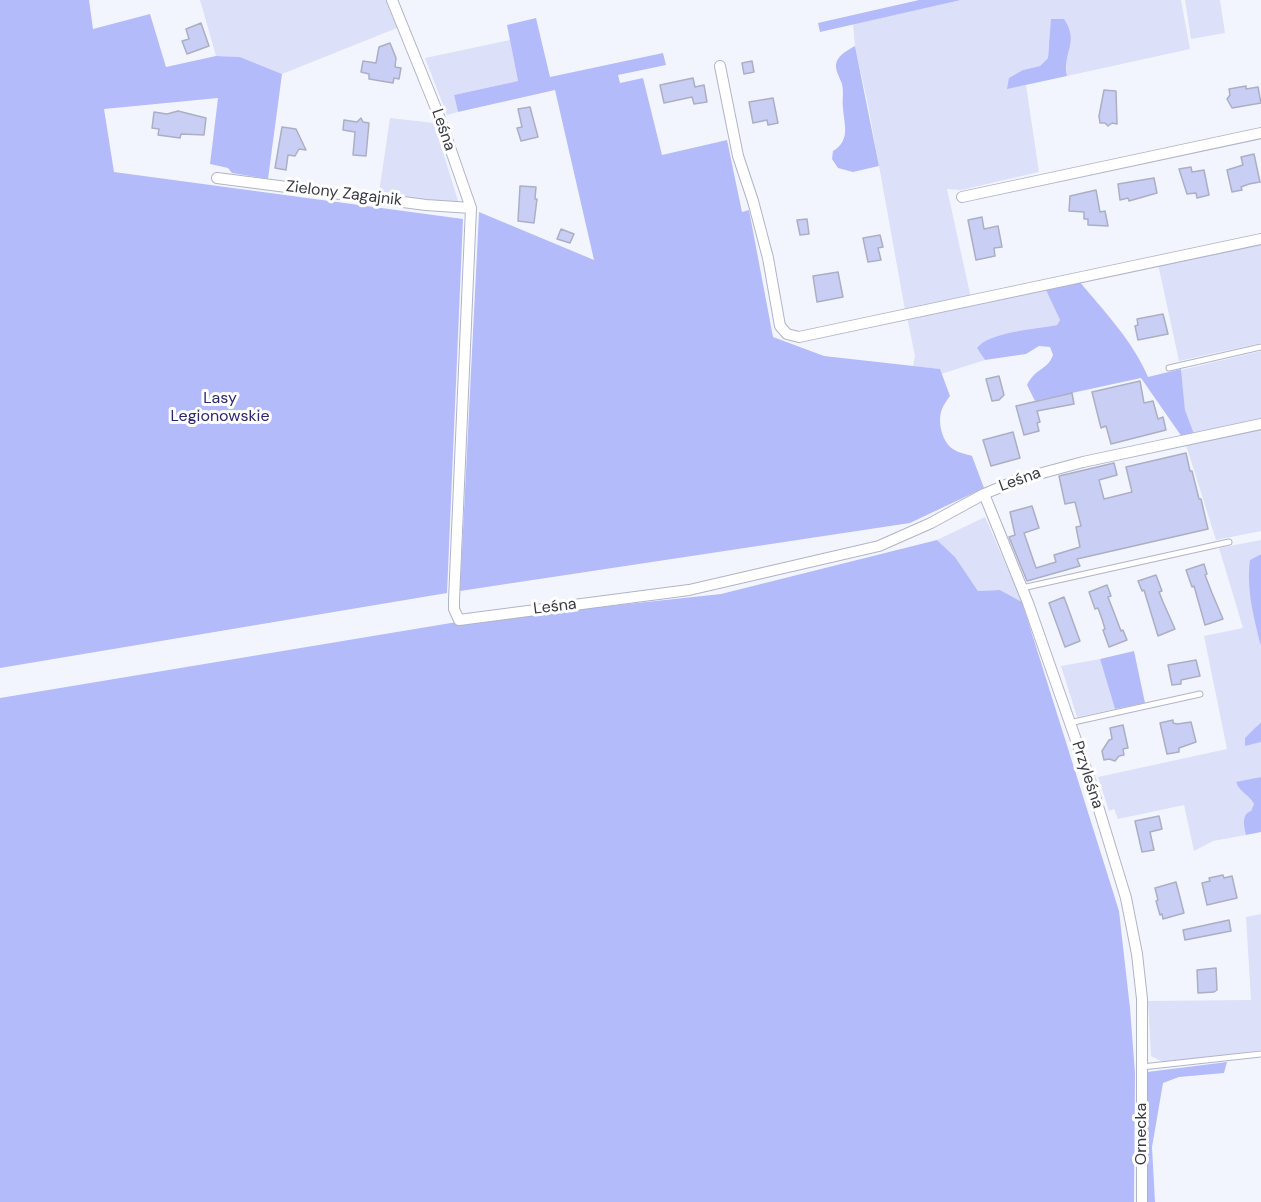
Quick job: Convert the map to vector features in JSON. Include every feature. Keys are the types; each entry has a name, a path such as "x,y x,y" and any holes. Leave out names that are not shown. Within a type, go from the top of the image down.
{"street":[{"name":"Leśna","path":"392,0 439,116 471,208 453,609 459,620 689,590 879,546 931,523 984,494 1020,479 1052,469 1261,424"},
{"path":"720,66 738,156 768,258 780,326 788,334 800,337 1261,239"},
{"path":"962,196 1261,133"},
{"name":"Zielony Zagajnik","path":"217,178 426,205 471,208"},
{"name":"Przyleśna","path":"984,494 1022,588 1070,723 1126,898 1137,954 1142,999 1142,1067"},
{"name":"Ornecka","path":"1142,1067 1142,1202"}],"lane":[{"path":"1169,368 1261,347"},
{"path":"1022,588 1229,542"},
{"path":"1070,723 1200,694"},
{"path":"1142,1067 1261,1054"}],"shaded area":[{"path":"200,0 386,0 397,28 282,74 240,57 216,56"},
{"path":"961,0 1181,0 1190,49 1067,76 1066,60 1069,50 1049,43 1048,58 1040,66 1023,70 1007,88 1026,85 1039,172 961,190 947,189 971,298 905,310 855,46 853,24"},
{"path":"1185,0 1220,0 1225,33 1191,39"},
{"path":"510,40 518,81 454,95 458,112 447,115 425,58"},
{"path":"390,118 434,123 459,204 379,193"},
{"path":"1261,243 1261,343 1179,361 1158,264"},
{"path":"1045,288 1060,320 1057,325 991,338 977,348 985,360 941,374 939,369 913,366 915,356 907,317"},
{"path":"1261,351 1261,419 1194,434 1185,410 1181,370"},
{"path":"1261,429 1261,531 1216,540 1186,445"},
{"path":"985,517 1022,602 1000,590 978,591 955,557 937,540"},
{"path":"1261,540 1261,554 1250,560 1256,626 1261,646 1261,722 1245,745 1261,742 1261,777 1236,783 1254,804 1244,818 1246,835 1213,841 1194,851 1184,805 1118,819 1114,809 1109,811 1098,777 1227,749 1204,636 1243,628 1219,548"},
{"path":"1100,659 1115,709 1077,717 1061,666"},
{"path":"1261,914 1261,1050 1165,1063 1151,1056 1148,1001 1251,1000 1246,917"}],"green space":[{"name":"Lasy Legionowskie","path":"0,0 89,0 93,29 150,14 166,67 216,56 240,57 282,74 268,179 232,173 228,168 210,164 218,98 104,109 114,172 463,219 447,593 0,668"},
{"path":"919,0 961,0 820,32 818,23"},
{"path":"536,18 550,77 663,53 666,65 618,75 620,83 643,78 662,155 727,140 742,212 749,210 773,337 824,356 940,369 950,396 941,414 940,425 943,436 953,449 972,456 984,488 910,523 460,591 479,212 594,260 555,90 458,112 454,95 518,81 507,25"},
{"path":"1051,19 1064,19 1069,27 1071,41 1066,68 1067,76 1007,89 1009,78 1023,70 1040,66 1048,58"},
{"path":"855,46 879,166 853,172 838,168 832,159 833,151 839,147 845,132 843,87 836,66 838,59"},
{"path":"1079,281 1126,338 1148,377 1181,369 1185,410 1194,434 1182,437 1141,378 1035,401 1027,385 1030,379 1051,360 1053,355 1050,347 1039,346 1026,354 985,360 977,348 991,338 1057,325 1060,320 1045,288"},
{"path":"937,540 955,557 978,591 1000,590 1022,602 1119,911 1135,1073 1134,1202 0,1202 0,698 451,623 721,594"},
{"path":"1261,554 1261,646 1251,603 1249,571 1250,560"},
{"path":"1134,651 1145,703 1115,709 1100,659"},
{"path":"1261,722 1261,742 1245,746 1245,738"},
{"path":"1261,777 1261,832 1246,835 1244,818 1254,804 1236,782"},
{"path":"1227,1062 1224,1073 1179,1077 1163,1083 1152,1147 1155,1202 1148,1202 1147,1072"}],"building":[{"path":"201,23 209,46 187,54 182,41 189,39 186,29"},
{"path":"390,43 396,58 395,67 401,68 399,79 394,78 393,83 369,79 369,74 361,72 363,61 376,63 379,47"},
{"path":"752,61 754,72 744,74 742,63"},
{"path":"693,78 695,87 704,85 707,102 694,104 692,97 664,103 660,85"},
{"path":"1246,86 1246,89 1258,87 1261,103 1232,108 1227,99 1230,95 1229,89"},
{"path":"1104,90 1116,91 1117,124 1112,123 1108,126 1100,123 1099,116"},
{"path":"773,98 778,123 768,125 767,120 753,123 749,102"},
{"path":"530,107 538,137 521,141 517,128 522,127 518,109"},
{"path":"178,111 206,118 204,135 181,134 180,138 158,135 159,129 152,128 154,112 167,114"},
{"path":"361,118 363,122 369,123 366,156 353,155 355,132 343,130 344,120 357,122"},
{"path":"282,127 296,129 306,150 299,149 295,156 288,155 286,170 275,168"},
{"path":"1254,154 1260,182 1249,184 1241,187 1242,190 1232,192 1227,170 1243,165 1241,157"},
{"path":"1191,167 1192,172 1204,170 1209,195 1197,198 1196,193 1187,194 1179,169"},
{"path":"1154,178 1157,193 1129,201 1128,198 1120,200 1118,184"},
{"path":"520,186 536,187 534,223 518,221"},
{"path":"1096,190 1100,212 1105,211 1108,226 1088,225 1088,219 1084,219 1084,212 1069,211 1070,196"},
{"path":"982,217 984,229 998,226 1002,247 994,248 995,256 976,260 968,220"},
{"path":"807,219 809,234 800,235 797,220"},
{"path":"561,229 574,234 570,243 557,239"},
{"path":"880,235 883,247 878,248 881,260 868,262 863,238"},
{"path":"838,272 843,297 817,302 813,276"},
{"path":"1163,314 1168,334 1138,340 1135,326 1138,325 1137,319"},
{"path":"999,376 1004,395 999,400 992,401 986,379"},
{"path":"1140,381 1144,403 1153,401 1158,419 1163,417 1166,430 1111,444 1106,426 1101,428 1092,392"},
{"path":"1072,393 1074,404 1037,411 1040,422 1037,423 1039,431 1024,435 1016,406"},
{"path":"1013,432 1020,458 991,466 983,440"},
{"path":"1186,453 1208,529 1077,559 1080,566 1027,581 1009,537 1015,535 1010,512 1032,506 1039,528 1024,533 1036,568 1056,562 1054,555 1080,547 1076,527 1081,526 1075,502 1065,504 1059,476 1114,463 1117,475 1099,480 1104,499 1132,492 1126,467"},
{"path":"1204,564 1207,574 1205,575 1223,619 1205,625 1194,586 1192,587 1186,570"},
{"path":"1156,575 1162,591 1159,592 1175,629 1158,636 1144,590 1142,591 1138,581"},
{"path":"1107,585 1111,596 1108,597 1121,631 1123,630 1127,640 1109,647 1098,608 1095,609 1089,592"},
{"path":"1064,597 1080,641 1065,647 1049,603"},
{"path":"1196,660 1200,676 1181,680 1181,684 1172,685 1168,665"},
{"path":"1173,720 1173,723 1177,724 1191,722 1196,742 1179,748 1179,752 1167,754 1160,723"},
{"path":"1123,725 1128,748 1123,749 1124,755 1119,756 1115,761 1104,760 1102,751 1112,739 1110,728"},
{"path":"1159,816 1162,829 1150,832 1154,850 1142,852 1135,821"},
{"path":"1223,875 1224,878 1232,876 1237,898 1207,905 1202,883 1210,881 1209,878"},
{"path":"1176,882 1184,913 1163,919 1156,901 1158,900 1155,888"},
{"path":"1229,920 1231,931 1185,940 1183,930"},
{"path":"1216,968 1217,990 1198,993 1197,970"}]}
